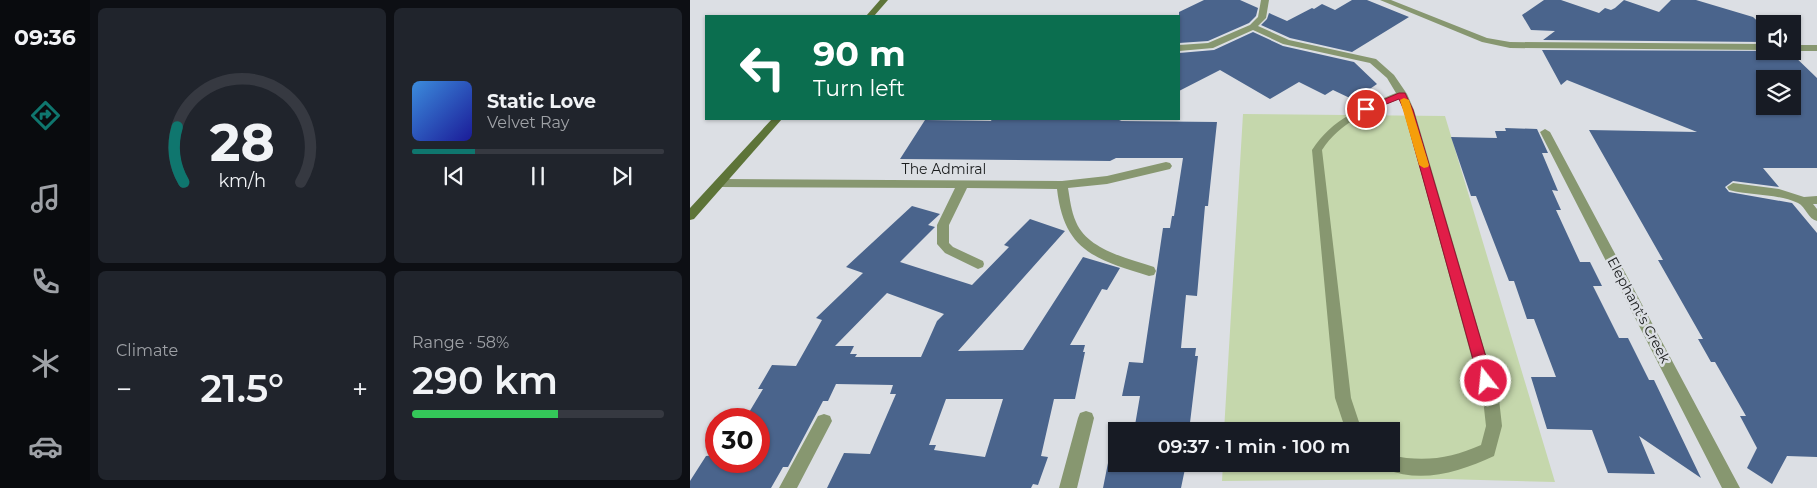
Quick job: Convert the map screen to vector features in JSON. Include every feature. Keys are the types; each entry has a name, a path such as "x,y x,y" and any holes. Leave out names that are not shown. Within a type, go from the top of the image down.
{"main road":[{"path":"871,15 884,0"},
{"path":"690,216 776,120"}],"street":[{"path":"1180,48 1210,46 1253,27 1262,18 1265,0"},
{"path":"1384,0 1485,40 1510,45 1756,47"},
{"path":"1253,27 1286,42 1373,61 1383,67 1396,81 1409,110 1491,399 1494,426 1488,450 1464,462 1440,468 1400,464"},
{"path":"1801,48 1817,48"},
{"path":"1351,422 1343,398 1317,150 1323,138 1335,127 1366,109 1402,94"},
{"name":"Elephant’s Creek","path":"1545,132 1731,488"},
{"name":"The Admiral","path":"720,182 1062,185 1107,180 1166,166"},
{"path":"963,184 943,225 943,244 949,250 978,264"},
{"path":"1062,185 1066,211 1077,235 1085,243 1112,257 1149,271"},
{"path":"1733,187 1778,193 1804,201 1817,200"},
{"path":"1804,201 1817,216"},
{"path":"1068,488 1086,418"},
{"path":"788,488 824,421"}],"green space":[{"path":"1243,114 1445,116 1555,482 1444,479 1222,481 1223,472 1400,472 1400,422 1225,422"}],"building":[{"path":"1204,0 1240,0 1258,8 1256,16 1249,23 1208,41 1180,43 1179,12"},
{"path":"1352,0 1367,0 1409,17 1352,52 1290,38 1261,25 1267,19 1269,13 1287,21 1322,4 1335,10"},
{"path":"1544,0 1561,0 1599,13 1605,8 1611,10 1615,8 1624,0 1659,12 1671,0 1696,0 1753,17 1756,20 1756,42 1543,40 1555,31 1531,30 1522,15"},
{"path":"1253,32 1283,46 1354,62 1377,84 1354,100 1333,90 1325,95 1299,82 1270,99 1220,70 1180,90 1180,53 1214,50"},
{"path":"1542,50 1756,51 1756,60 1798,60 1817,78 1817,168 1763,168 1779,187 1733,181 1725,187 1729,192 1792,203 1817,233 1817,457 1787,456 1772,484 1747,468 1757,448 1740,416 1746,416 1715,362 1711,362 1698,339 1703,339 1658,260 1663,260 1589,130 1697,132 1567,80 1561,85"},
{"path":"925,120 1217,122 1208,206 1205,206 1197,296 1186,295 1181,348 1196,348 1195,356 1198,356 1190,422 1136,422 1140,396 1122,396 1129,362 1143,363 1163,228 1170,228 1172,216 1174,216 1183,158 1116,158 1110,161 900,159"},
{"path":"1505,128 1537,129 1548,153 1542,153 1558,191 1552,190 1561,210 1556,210 1580,262 1590,262 1602,286 1593,286 1619,338 1628,338 1649,380 1654,380 1701,478 1639,436 1655,474 1608,473 1592,430 1547,429 1531,377 1556,377 1534,319 1527,319 1514,281 1509,281 1476,196 1471,196 1451,137 1497,138 1495,131 1506,131"},
{"path":"912,206 940,214 928,225 935,227 900,262 972,285 1009,247 1004,245 1030,219 1065,231 958,351 1023,350 1083,257 1120,268 1107,290 1102,289 1070,345 1085,345 1075,399 1054,399 1041,456 1048,457 1038,485 1033,484 1031,488 827,488 844,453 870,454 896,394 890,394 893,385 836,384 828,401 823,401 788,467 783,467 771,488 690,488 690,481 705,458 705,473 770,473 770,408 752,408 763,389 758,389 772,365 796,366 822,320 816,318 863,273 846,267","holes":["887,293 944,314 937,321 921,357 855,357 857,354 850,354 854,346 835,346","946,399 1003,399 985,457 934,450 936,445 929,445"]},
{"path":"1108,463 1108,472 1184,472 1181,488 1103,488"}],"slow traffic":[{"path":"1404,100 1409,110 1424,165"}],"route":[{"path":"1366,109 1402,94 1409,110 1486,381"}]}
